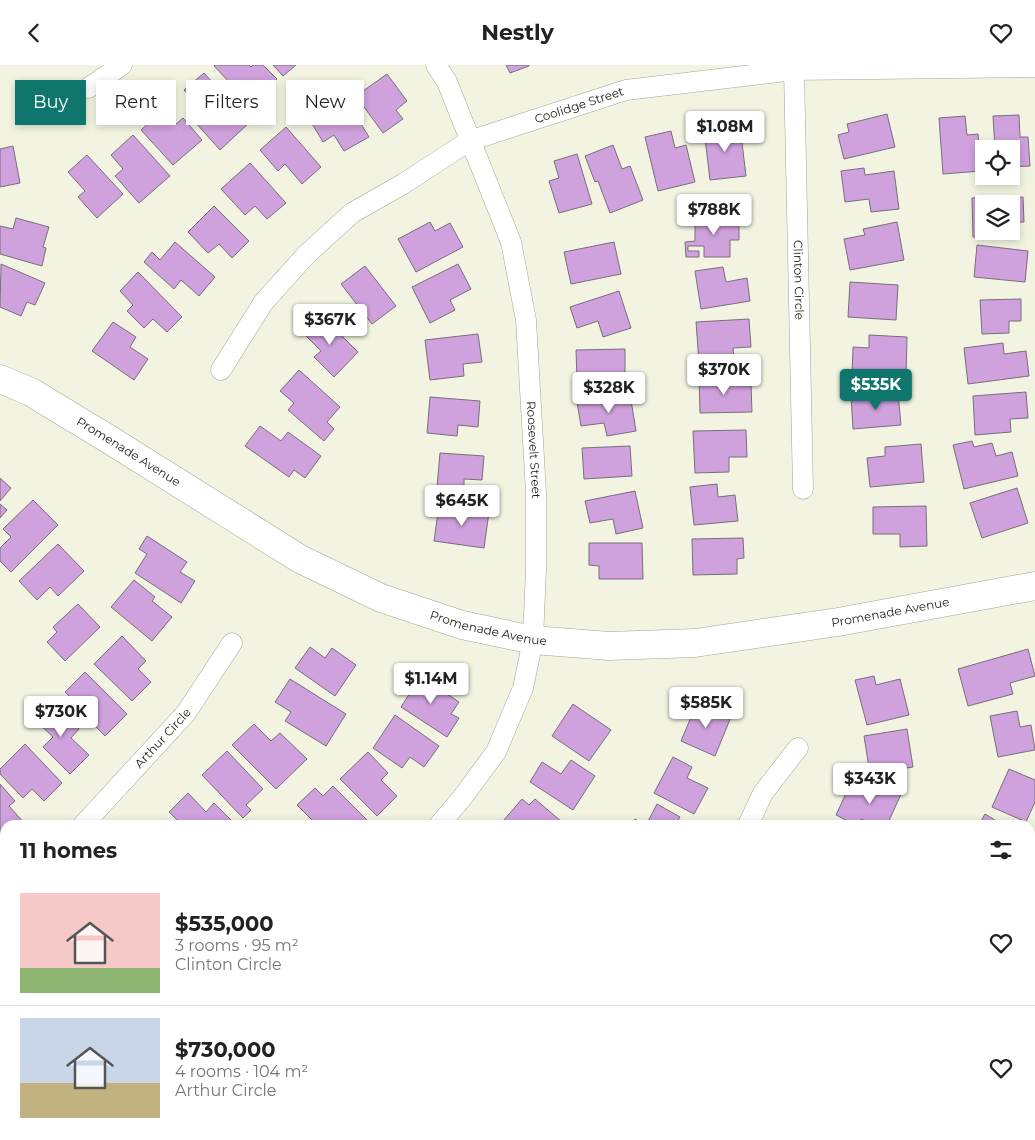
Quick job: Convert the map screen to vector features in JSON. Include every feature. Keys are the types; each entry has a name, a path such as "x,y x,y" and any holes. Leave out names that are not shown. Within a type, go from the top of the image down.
{"main road":[{"name":"Promenade Avenue","path":"0,379 31,392 110,439 300,559 381,599 462,625 533,640 609,647 695,643 838,622 1035,586"}],"street":[{"path":"88,88 122,65"},
{"name":"Roosevelt Street","path":"436,65 447,82 511,243 526,320 536,493 536,569 533,640 523,688 496,752 443,820"},
{"name":"Coolidge Street","path":"221,370 263,303 305,256 352,213 403,184 469,141 626,91 794,70 1035,67"},
{"name":"Clinton Circle","path":"794,70 803,489"},
{"name":"Arthur Circle","path":"88,820 186,713 232,643"},
{"path":"750,820 763,793 798,747"}],"building":[{"path":"249,65 251,67 253,65 263,65 277,79 227,80 214,66"},
{"path":"273,65 296,65 283,76"},
{"path":"506,65 529,65 529,66 510,73"},
{"path":"204,73 210,80 196,80"},
{"path":"387,74 407,101 396,110 403,119 383,133 364,107 364,90"},
{"path":"887,114 895,147 844,159 838,135 849,132 847,124"},
{"path":"1019,115 1020,137 1028,137 1030,166 1020,167 1020,140 994,140 993,116"},
{"path":"965,116 967,135 978,134 978,140 975,140 975,171 943,174 939,118"},
{"path":"183,118 186,125 189,125 202,140 173,165 141,130 147,125 176,125"},
{"path":"198,125 247,125 220,150"},
{"path":"313,125 362,125 369,137 344,151 334,135 323,142"},
{"path":"740,126 746,176 710,180 704,130"},
{"path":"286,127 321,167 302,184 285,164 278,171 260,150"},
{"path":"671,131 675,148 686,145 695,182 658,191 645,137"},
{"path":"133,135 170,176 139,203 115,176 123,169 111,155"},
{"path":"613,145 622,169 630,166 643,200 610,213 598,181 595,182 585,156"},
{"path":"13,146 20,183 0,187 0,149"},
{"path":"577,154 592,204 559,213 549,181 559,178 554,161"},
{"path":"87,155 123,194 97,218 78,197 85,191 68,172"},
{"path":"250,163 286,203 267,219 255,206 245,215 221,189"},
{"path":"864,168 865,175 894,171 899,209 871,212 869,199 845,202 841,171"},
{"path":"1020,197 1023,197 1024,222 1020,222"},
{"path":"972,198 975,198 975,237 973,237"},
{"path":"214,206 249,241 232,258 219,244 208,253 188,232"},
{"path":"695,216 739,216 739,240 730,240 730,257 704,257 704,246 688,246 688,251 699,251 699,257 686,257 685,242 695,241"},
{"path":"16,218 49,227 43,247 46,248 42,266 0,254 0,226 13,229"},
{"path":"430,222 435,231 450,223 463,247 416,272 398,239"},
{"path":"897,222 904,260 850,270 844,239 865,235 863,229"},
{"path":"175,242 215,277 199,296 181,280 174,289 144,262 152,252 160,260"},
{"path":"614,242 621,274 571,284 564,252"},
{"path":"977,245 1028,251 1025,282 974,277"},
{"path":"1,264 45,283 35,305 27,302 21,316 0,307"},
{"path":"458,264 471,289 450,300 455,310 430,323 412,287"},
{"path":"365,266 396,306 372,324 341,284"},
{"path":"723,267 726,282 747,278 750,301 701,309 695,271"},
{"path":"138,272 182,317 167,332 153,319 144,328 127,311 133,305 120,291"},
{"path":"850,282 898,285 896,320 848,317"},
{"path":"619,291 631,328 603,337 598,321 577,328 570,307"},
{"path":"1021,299 1021,321 1009,321 1009,333 982,334 980,300"},
{"path":"320,314 358,352 334,377 314,357 321,351 302,332"},
{"path":"749,319 751,347 733,348 734,360 699,362 696,322"},
{"path":"113,322 136,337 130,347 148,359 134,380 92,351"},
{"path":"478,334 482,362 463,364 464,376 430,380 425,340"},
{"path":"869,335 907,337 906,377 852,375 853,347 869,348"},
{"path":"1003,343 1004,354 1026,351 1029,376 968,384 964,348"},
{"path":"625,349 625,378 577,379 576,350"},
{"path":"299,370 340,407 327,422 334,429 324,441 288,410 294,403 280,391"},
{"path":"726,376 726,385 751,384 752,412 700,413 699,377"},
{"path":"1026,392 1028,418 1010,419 1011,432 975,435 973,396"},
{"path":"898,393 901,425 853,429 851,396"},
{"path":"630,394 636,431 607,436 604,423 581,426 577,402"},
{"path":"430,397 480,401 478,427 458,425 457,436 427,433"},
{"path":"260,426 281,441 288,432 321,456 305,478 294,470 289,477 245,446"},
{"path":"746,430 747,457 729,457 729,472 695,473 693,431"},
{"path":"972,441 974,447 992,443 996,456 1012,452 1018,476 964,489 953,445"},
{"path":"921,444 924,482 870,487 867,458 885,456 885,447"},
{"path":"630,446 632,476 584,479 582,448"},
{"path":"440,453 484,456 482,480 464,479 464,489 437,487"},
{"path":"0,478 11,488 0,501"},
{"path":"717,484 718,497 735,495 738,521 694,525 690,487"},
{"path":"1017,488 1028,523 982,538 970,503"},
{"path":"635,491 643,528 616,534 613,519 590,523 585,501"},
{"path":"33,500 58,525 11,572 0,561 0,548 11,537 3,529"},
{"path":"0,504 7,510 0,518"},
{"path":"439,505 489,512 484,548 434,541"},
{"path":"926,506 927,546 900,547 900,534 873,534 873,507"},
{"path":"147,536 187,562 180,572 195,581 181,603 135,573 147,554 139,549"},
{"path":"743,538 744,558 737,559 737,574 693,575 692,539"},
{"path":"589,543 642,543 643,579 599,579 599,566 589,565"},
{"path":"58,544 84,571 58,596 50,587 37,600 19,581"},
{"path":"134,580 155,597 152,601 172,617 152,641 111,607"},
{"path":"78,604 100,627 65,661 47,642 57,632 53,627"},
{"path":"122,636 146,661 138,669 151,682 132,701 94,664"},
{"path":"310,647 325,658 332,648 356,665 335,696 295,668"},
{"path":"1028,649 1035,676 1010,683 1013,694 968,706 958,669"},
{"path":"85,672 127,714 105,736 75,706 77,704 65,692"},
{"path":"418,674 459,702 451,714 459,718 447,737 401,707 410,693 406,691"},
{"path":"874,676 876,685 900,679 909,715 867,725 855,680"},
{"path":"290,679 346,714 326,746 285,721 291,712 275,702"},
{"path":"51,701 79,729 71,738 89,755 70,774 43,747 53,737 33,718"},
{"path":"697,703 731,717 715,756 681,741"},
{"path":"573,704 611,730 589,761 552,736"},
{"path":"1017,711 1020,727 1031,725 1035,750 998,757 990,716"},
{"path":"395,715 439,746 424,767 410,757 402,768 373,748"},
{"path":"254,724 271,741 280,733 307,759 276,789 232,745"},
{"path":"907,729 913,767 870,774 864,736"},
{"path":"25,744 62,783 44,801 32,789 23,798 0,774 0,769"},
{"path":"227,751 263,789 246,805 251,810 243,818 202,775"},
{"path":"368,752 388,773 381,780 397,796 377,816 340,779"},
{"path":"673,757 692,767 687,778 708,788 694,814 654,793"},
{"path":"571,760 595,776 573,810 530,782 542,762 561,774"},
{"path":"1009,769 1035,780 1035,802 1027,820 1021,820 992,807"},
{"path":"876,780 902,792 889,820 846,820 836,815 849,787 867,796"},
{"path":"0,784 15,801 9,806 21,820 0,820"},
{"path":"333,786 367,820 312,820 297,805 315,788 323,796"},
{"path":"188,793 206,812 214,803 231,820 177,820 169,812"},
{"path":"522,799 529,805 535,799 560,820 504,820"},
{"path":"657,804 680,817 678,820 649,820"},
{"path":"985,814 995,820 982,820"}]}
